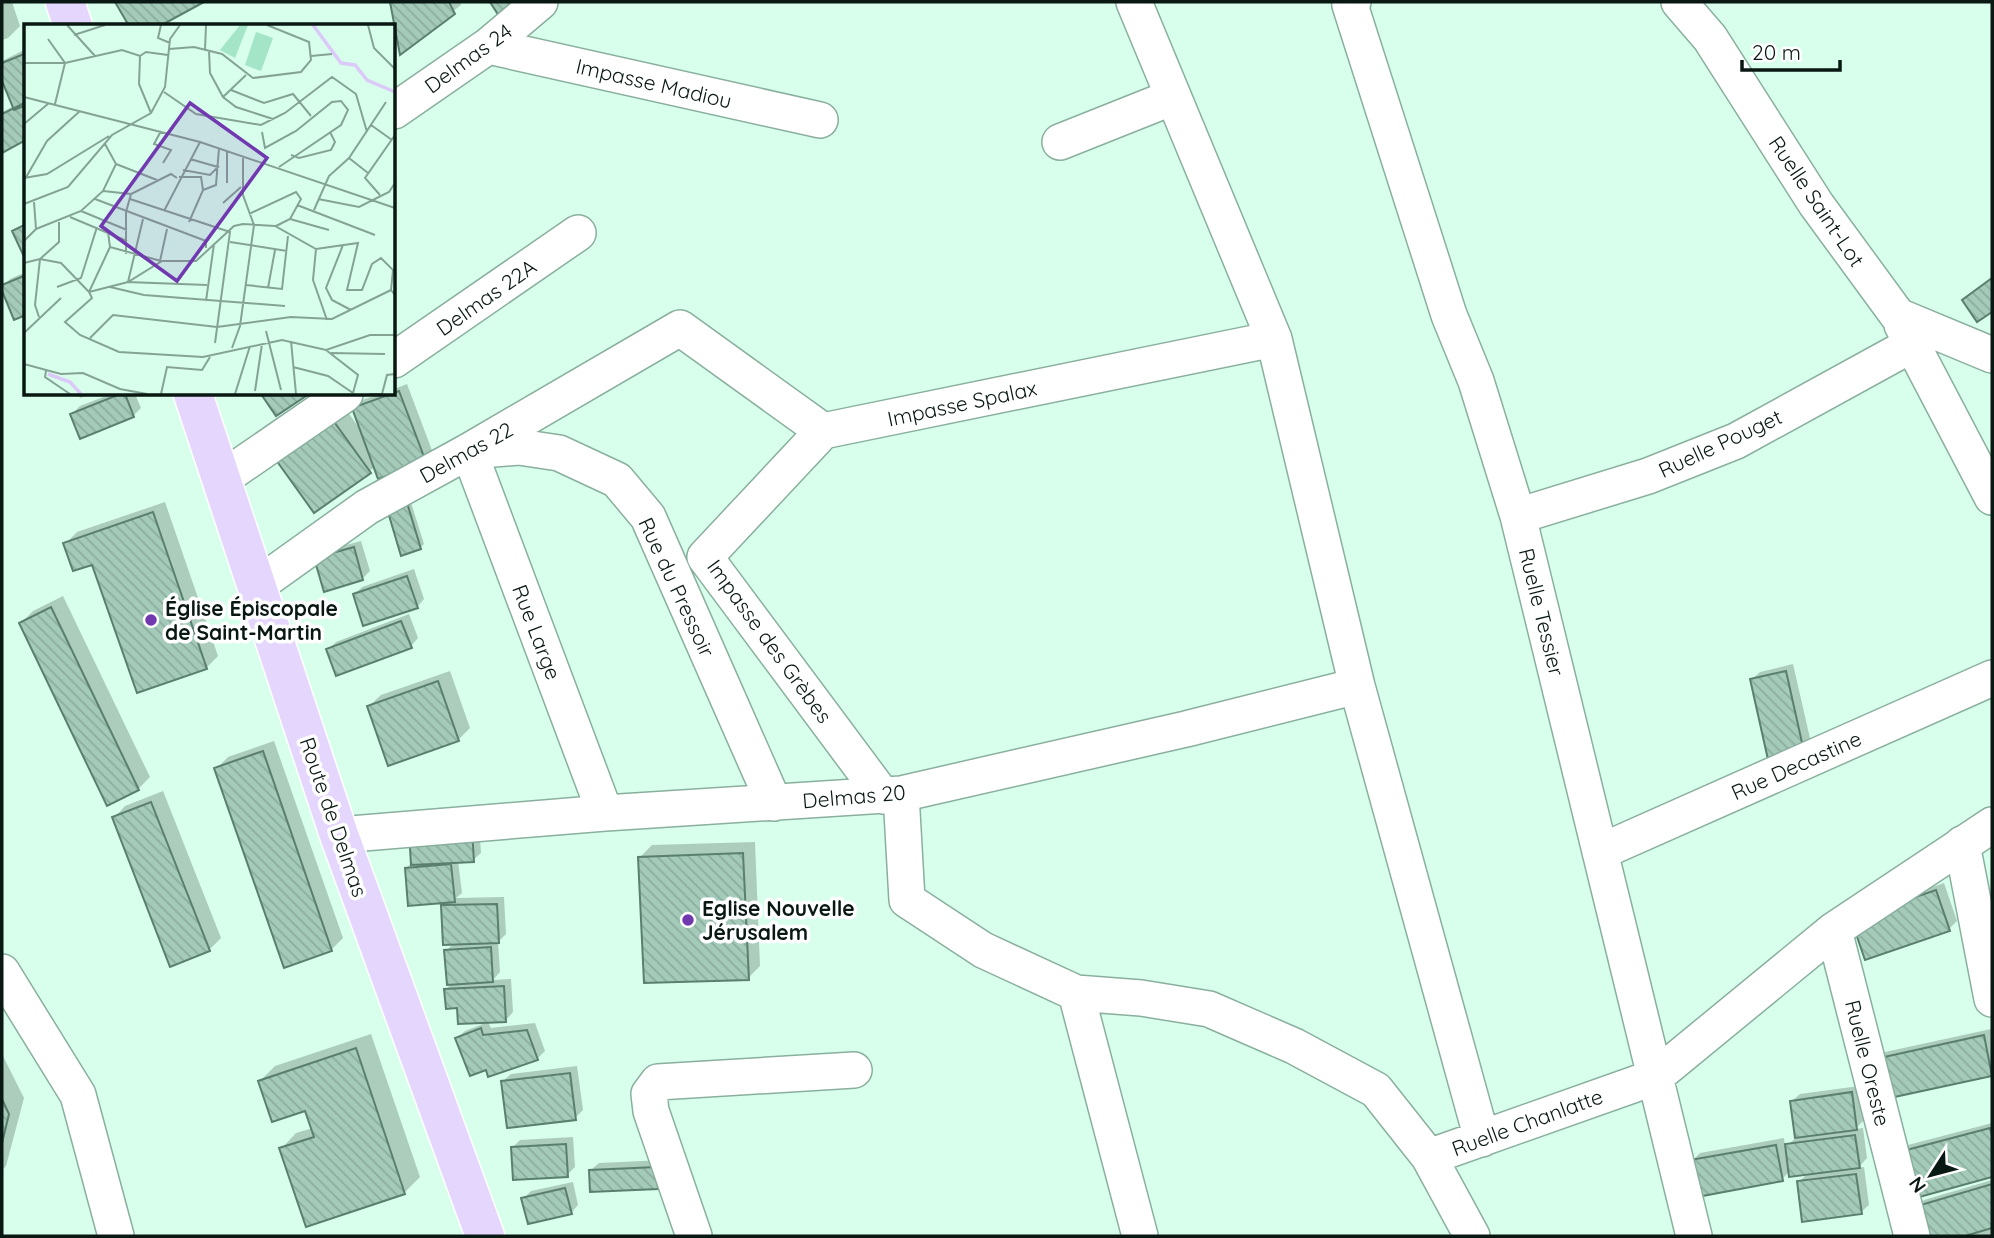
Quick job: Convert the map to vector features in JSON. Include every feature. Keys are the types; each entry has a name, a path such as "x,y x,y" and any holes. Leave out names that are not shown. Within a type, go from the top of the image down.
{"main road":[{"path":"65,2 72,24"},
{"name":"Route de Delmas","path":"194,396 339,835 485,1236"}],"street":[{"name":"Delmas 24","path":"396,110 488,46 540,2"},
{"path":"1135,2 1274,339 1357,686 1482,1139"},
{"name":"Ruelle Tessier","path":"1353,2 1350,5 1441,289 1476,381 1518,516 1694,1236"},
{"name":"Ruelle Saint-Lot","path":"1679,2 1710,38 1816,204 1904,330 1992,496"},
{"name":"Impasse Madiou","path":"488,46 820,120"},
{"path":"1060,142 1173,97"},
{"name":"Delmas 22A","path":"396,359 578,233"},
{"name":"Delmas 22","path":"258,585 367,507 680,328 823,431"},
{"path":"1904,330 1992,355"},
{"name":"Ruelle Pouget","path":"1518,516 1648,476 1736,441 1904,330"},
{"name":"Impasse Spalax","path":"823,431 1274,339"},
{"path":"223,478 342,396"},
{"name":"Impasse des Grèbes","path":"823,431 705,556 892,795"},
{"name":"Rue du Pressoir","path":"468,451 519,447 559,453 617,480 648,517 774,803"},
{"name":"Rue Large","path":"468,451 605,813"},
{"name":"Rue Decastine","path":"1600,852 1992,678"},
{"name":"Delmas 20","path":"339,835 605,813 892,795 1186,729 1357,686"},
{"name":"Ruelle Chanlatte","path":"892,795 907,900 983,950 1076,993 1141,998 1209,1009 1294,1046 1377,1090 1429,1157 1655,1077 1834,930 1992,825"},
{"path":"1962,844 1992,999"},
{"name":"Ruelle Oreste","path":"1834,930 1912,1236"},
{"path":"2,972 78,1096 116,1236"},
{"path":"1076,993 1140,1236"},
{"path":"694,1236 651,1111 649,1094 659,1082 854,1070"},
{"path":"1429,1157 1472,1236"}],"building":[{"path":"115,2 204,2 164,24 128,24"},
{"path":"390,2 449,2 455,14 400,55"},
{"path":"490,2 521,2 499,16"},
{"path":"24,54 24,106 14,110 2,81 2,63"},
{"path":"24,103 24,141 2,153 2,114"},
{"path":"24,225 24,257 12,231"},
{"path":"24,276 24,316 14,320 2,285"},
{"path":"1992,278 1992,312 1977,322 1962,300"},
{"path":"399,391 426,462 378,479 352,408 385,396 396,396"},
{"path":"115,396 126,396 134,417 80,439 70,414"},
{"path":"262,396 306,396 276,416"},
{"path":"327,412 371,473 314,513 276,460"},
{"path":"405,496 421,549 401,556 385,502"},
{"name":"Église Épiscopale de Saint-Martin","path":"153,512 207,669 137,693 92,565 73,571 63,543"},
{"path":"354,547 363,580 324,592 314,558"},
{"path":"407,576 418,608 363,626 353,594"},
{"path":"51,607 139,790 107,806 19,623"},
{"path":"401,621 412,648 336,676 326,649"},
{"path":"1786,671 1805,756 1769,764 1750,679"},
{"path":"438,681 459,741 388,766 367,706"},
{"path":"263,751 332,951 284,968 214,768"},
{"path":"151,802 210,951 170,967 112,817"},
{"path":"472,829 474,862 411,865 409,831"},
{"path":"743,853 749,980 644,983 638,857"},
{"path":"451,864 455,902 408,906 405,868"},
{"path":"1936,890 1950,931 1865,960 1851,919"},
{"path":"497,904 499,943 443,945 441,905"},
{"path":"491,947 493,982 447,985 444,950"},
{"path":"504,986 506,1022 458,1024 457,1008 446,1009 444,989"},
{"path":"481,1028 483,1035 527,1030 538,1060 488,1077 486,1070 470,1076 455,1038"},
{"path":"1984,1035 1992,1076 1885,1099 1875,1059"},
{"path":"356,1048 405,1194 306,1227 279,1148 314,1137 305,1111 272,1122 258,1081"},
{"path":"570,1073 576,1120 507,1128 501,1081"},
{"path":"1852,1092 1857,1130 1795,1138 1790,1101"},
{"path":"2,1099 9,1114 2,1143"},
{"path":"1990,1128 1992,1177 1912,1199 1899,1152"},
{"path":"1855,1135 1860,1168 1789,1177 1785,1144"},
{"path":"566,1144 568,1177 513,1180 511,1147"},
{"path":"1776,1145 1783,1181 1697,1197 1690,1160"},
{"path":"657,1167 658,1189 590,1192 589,1170"},
{"path":"1856,1174 1862,1214 1802,1222 1797,1181"},
{"path":"1992,1184 1992,1228 1965,1236 1923,1236 1914,1207"},
{"path":"565,1188 572,1214 528,1224 521,1198"}],"place":[{"name":"Église Épiscopale de Saint-Martin","path":"151,620"},
{"name":"Eglise Nouvelle Jérusalem","path":"688,920"}]}
